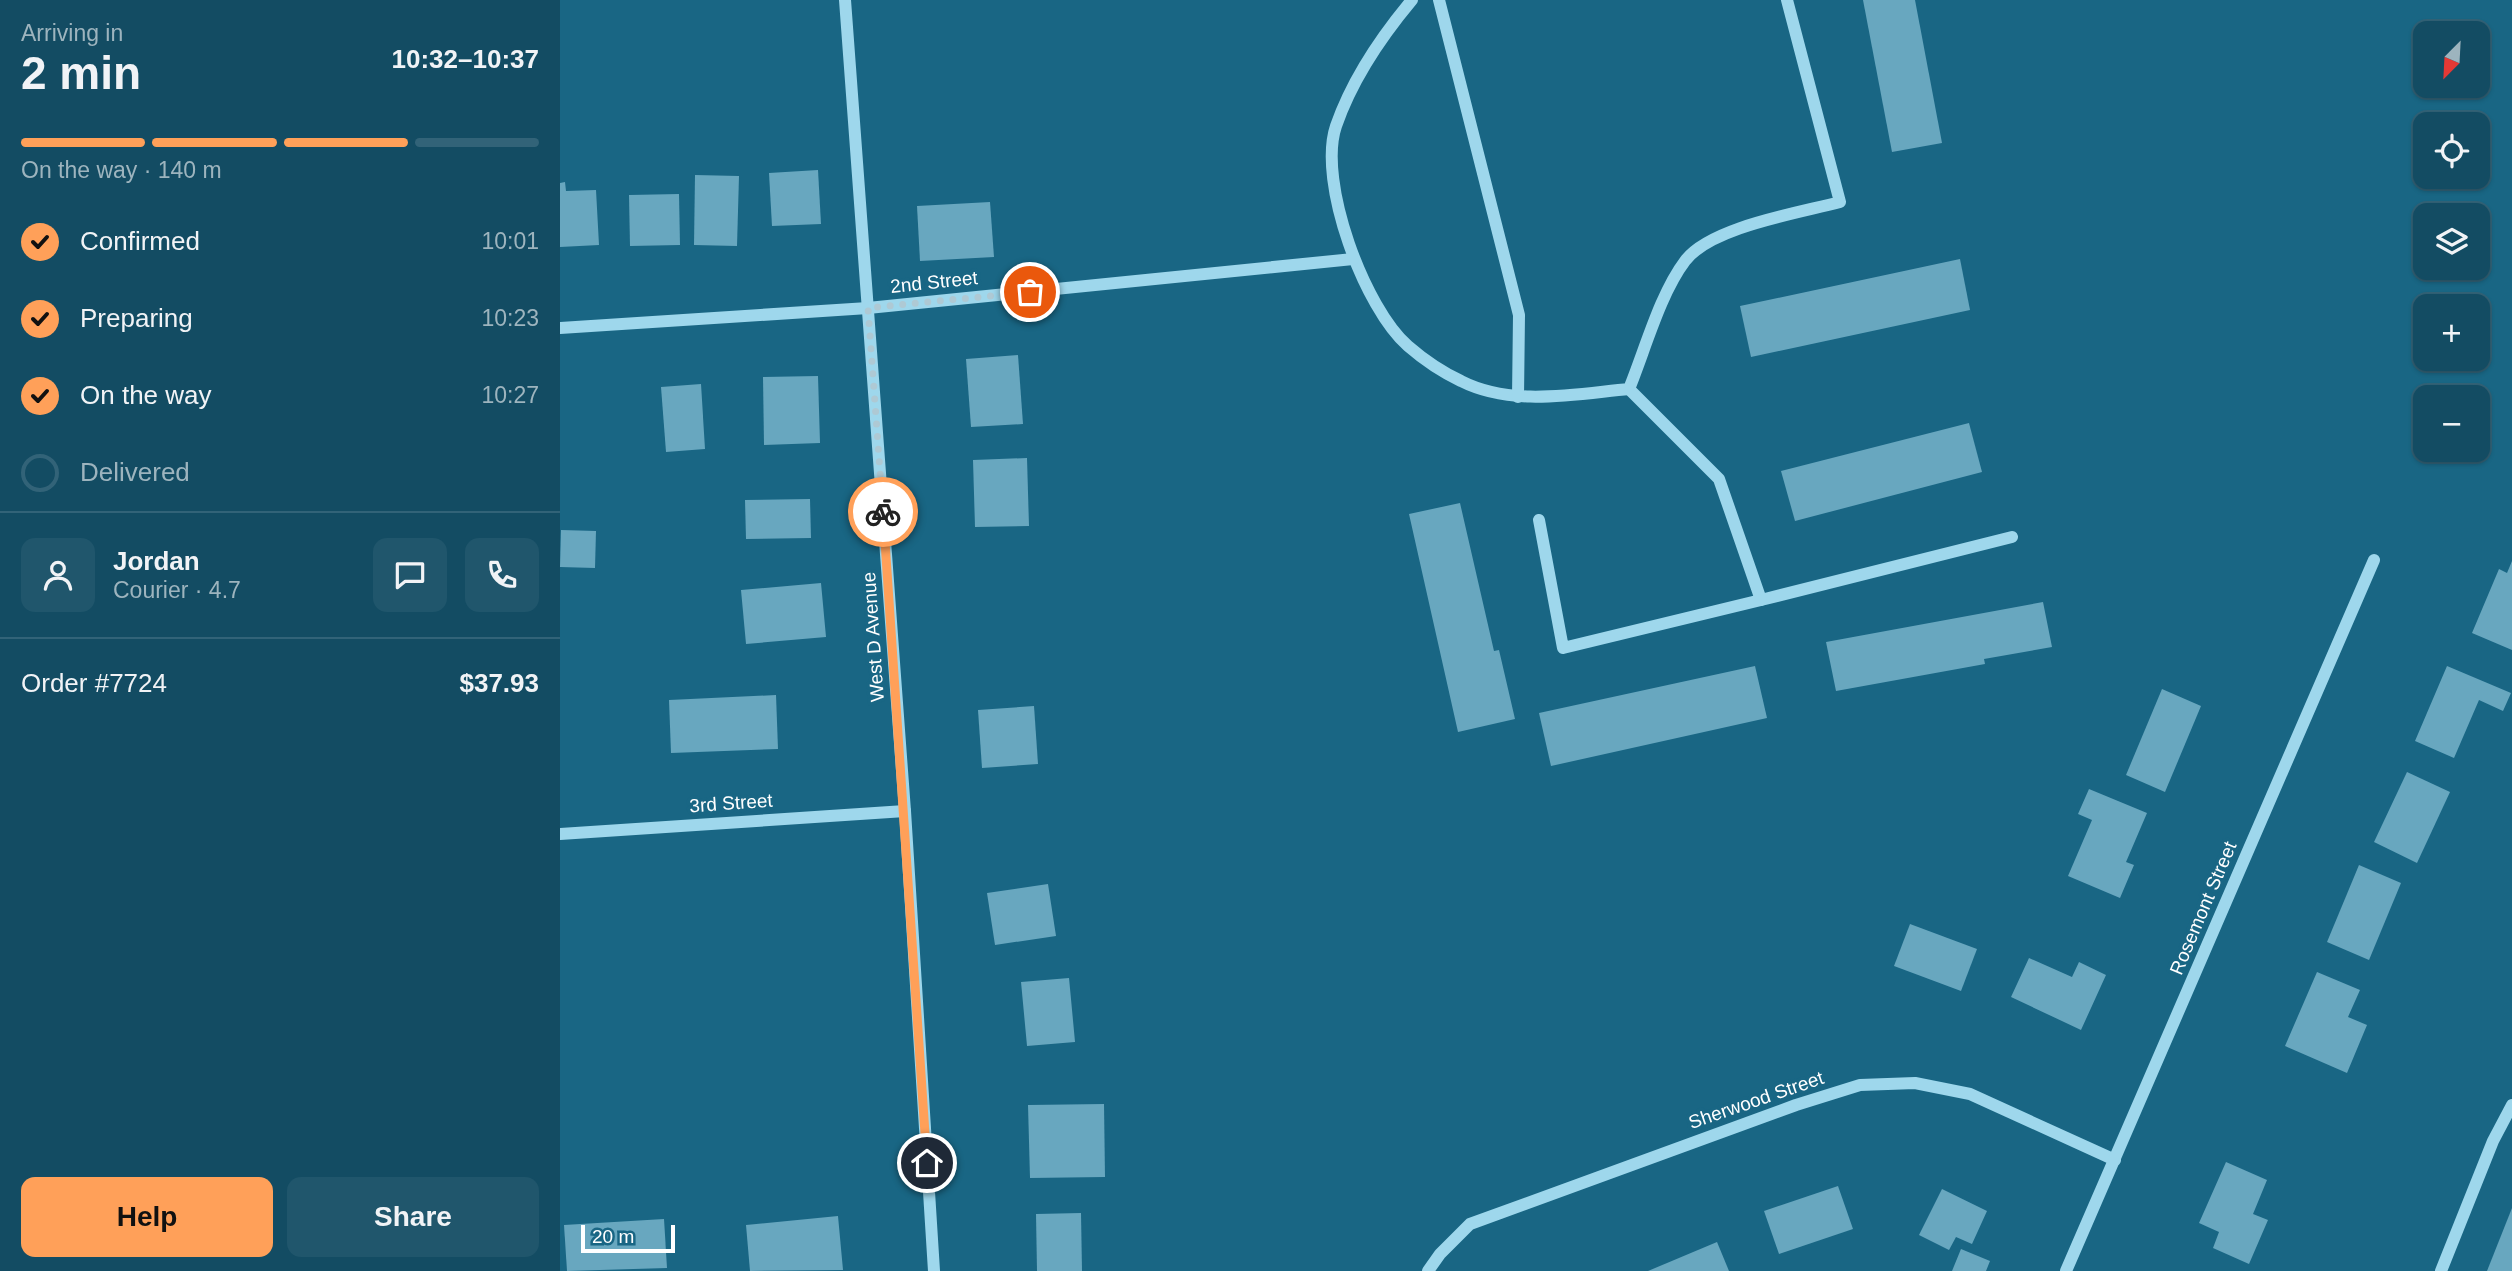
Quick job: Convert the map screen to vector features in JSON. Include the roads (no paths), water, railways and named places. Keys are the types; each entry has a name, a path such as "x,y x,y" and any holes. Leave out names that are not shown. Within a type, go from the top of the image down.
{"street":[{"name":"West D Avenue","path":"845,0 905,811 934,1271"},
{"path":"1412,0 1378,40 1335,128 1332,187 1353,259 1380,309 1407,346 1462,382 1518,397 1629,389 1720,479 1761,600"},
{"path":"1439,0 1519,315 1518,397"},
{"path":"1629,389 1661,307 1686,259 1721,234 1840,202 1787,0"},
{"name":"2nd Street","path":"560,328 868,308 1353,259"},
{"path":"1539,520 1563,648 2012,537"},
{"name":"Rosemont Street","path":"2066,1271 2374,560"},
{"name":"3rd Street","path":"560,834 905,811"},
{"name":"Sherwood Street","path":"1428,1271 1440,1254 1470,1224 1796,1105 1860,1085 1915,1083 1970,1094 2115,1160"},
{"path":"2441,1271 2493,1141 2512,1105"}]}
